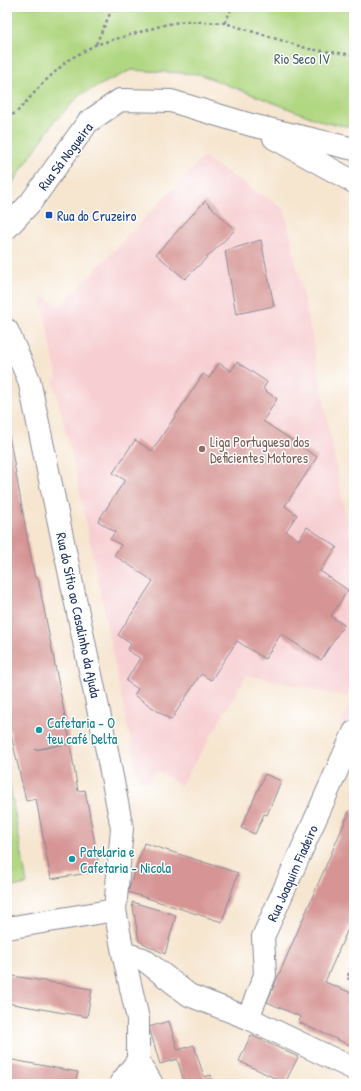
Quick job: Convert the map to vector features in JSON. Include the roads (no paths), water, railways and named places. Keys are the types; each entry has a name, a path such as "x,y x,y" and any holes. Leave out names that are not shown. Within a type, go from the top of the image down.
{"street":[{"name":"Rua Sá Nogueira","path":"7,228 31,202 88,122 120,100 171,101 251,125 354,149"},
{"name":"Rua Sá Nogueira","path":"251,125 354,182"},
{"name":"Rua do Sítio ao Casalinho da Ajuda","path":"7,330 29,380 122,828 115,910 138,1019 138,1060"},
{"name":"Rua Joaquim Fiadeiro","path":"248,1018 265,975 263,937 354,732"},
{"path":"7,928 115,910"},
{"path":"123,953 143,959 189,995 248,1018 354,1069"},
{"path":"120,1084 138,1060 152,1084"}],"place":[{"name":"Rua do Cruzeiro","path":"49,215"},
{"name":"Liga Portuguesa dos Deficientes Motores","path":"202,449"},
{"name":"Cafetaria - O teu café Delta","path":"39,730"},
{"name":"Patelaria e Cafetaria - Nicola","path":"72,859"}],"park label":[{"name":"Rio Seco IV","path":"302,58"}]}
